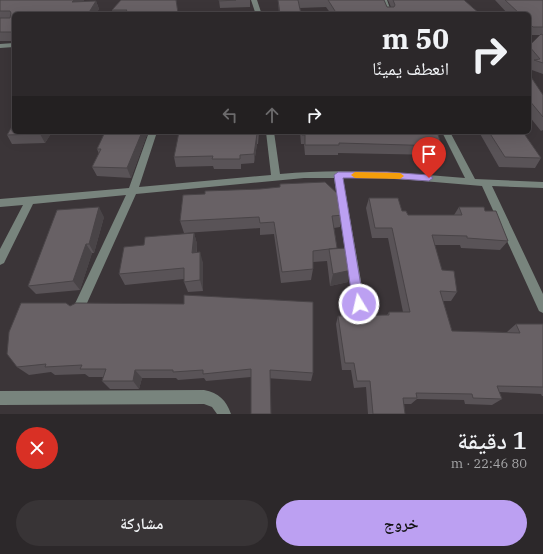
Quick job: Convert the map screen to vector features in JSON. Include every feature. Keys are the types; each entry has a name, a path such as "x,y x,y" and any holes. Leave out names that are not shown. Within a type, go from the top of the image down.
{"street":[{"path":"254,0 258,12"},
{"path":"384,0 388,12"},
{"path":"0,46 12,45"},
{"path":"78,308 132,192 152,134"},
{"path":"270,134 276,178"},
{"path":"447,134 472,182"},
{"path":"0,203 304,175 387,175 472,182 543,185"},
{"path":"338,175 359,304"},
{"path":"485,182 543,307"},
{"path":"0,260 30,200"},
{"path":"0,398 204,397 215,399 219,403 224,414"}],"building":[{"path":"0,0 74,0 72,2 96,1 89,12 12,12 12,32 0,32 0,18 10,18 11,13 10,11 0,11"},
{"path":"121,0 176,0 178,12 126,12 127,10 112,10"},
{"path":"278,0 298,0 301,12 280,12"},
{"path":"328,0 384,0 387,7 394,7 395,5 393,0 464,0 478,12 336,12"},
{"path":"505,0 543,0 543,27 533,27 531,25 531,12 518,12"},
{"path":"541,34 543,35 543,63 534,60 540,59 531,48 531,44"},
{"path":"531,77 543,95 543,117 531,102"},
{"path":"12,126 12,134 40,134 7,135"},
{"path":"104,134 141,134 127,168 92,167 101,149 97,149"},
{"path":"179,134 257,134 254,154 240,155 240,159 212,159 213,156 174,157"},
{"path":"438,134 442,146 339,143 339,145 305,145 305,135 302,135"},
{"path":"490,134 524,134 541,158 505,157"},
{"path":"325,182 339,195 343,215 332,216 337,248 313,251 313,269 282,272 274,222 260,223 259,217 180,221 183,195 205,194 205,191 280,187 280,184"},
{"path":"369,198 398,198 402,211 406,211 408,215 462,215 459,207 484,207 485,211 496,211 508,241 467,238 467,236 432,235 442,270 454,271 457,292 440,291 452,331 520,333 516,324 543,324 543,387 497,386 502,399 473,398 472,394 416,393 417,398 403,398 405,414 373,414 370,381 357,381 354,363 345,363 338,316 389,315 389,312 410,312 392,228 375,228"},
{"path":"99,207 89,244 86,244 73,281 28,286 57,210"},
{"path":"194,233 192,253 200,252 200,280 184,282 184,268 119,274 124,247 144,245 145,237"},
{"path":"348,248 352,270 333,274 329,249"},
{"path":"184,295 313,302 313,373 270,370 271,414 251,414 251,369 203,374 203,370 173,372 173,370 135,370 133,381 102,381 106,369 80,369 82,365 45,367 46,364 17,367 7,354 9,332 21,303 66,303 70,306 76,303 184,304"}],"slow traffic":[{"path":"355,175 400,176"}],"route":[{"path":"359,304 338,175 387,175 429,178"}]}
